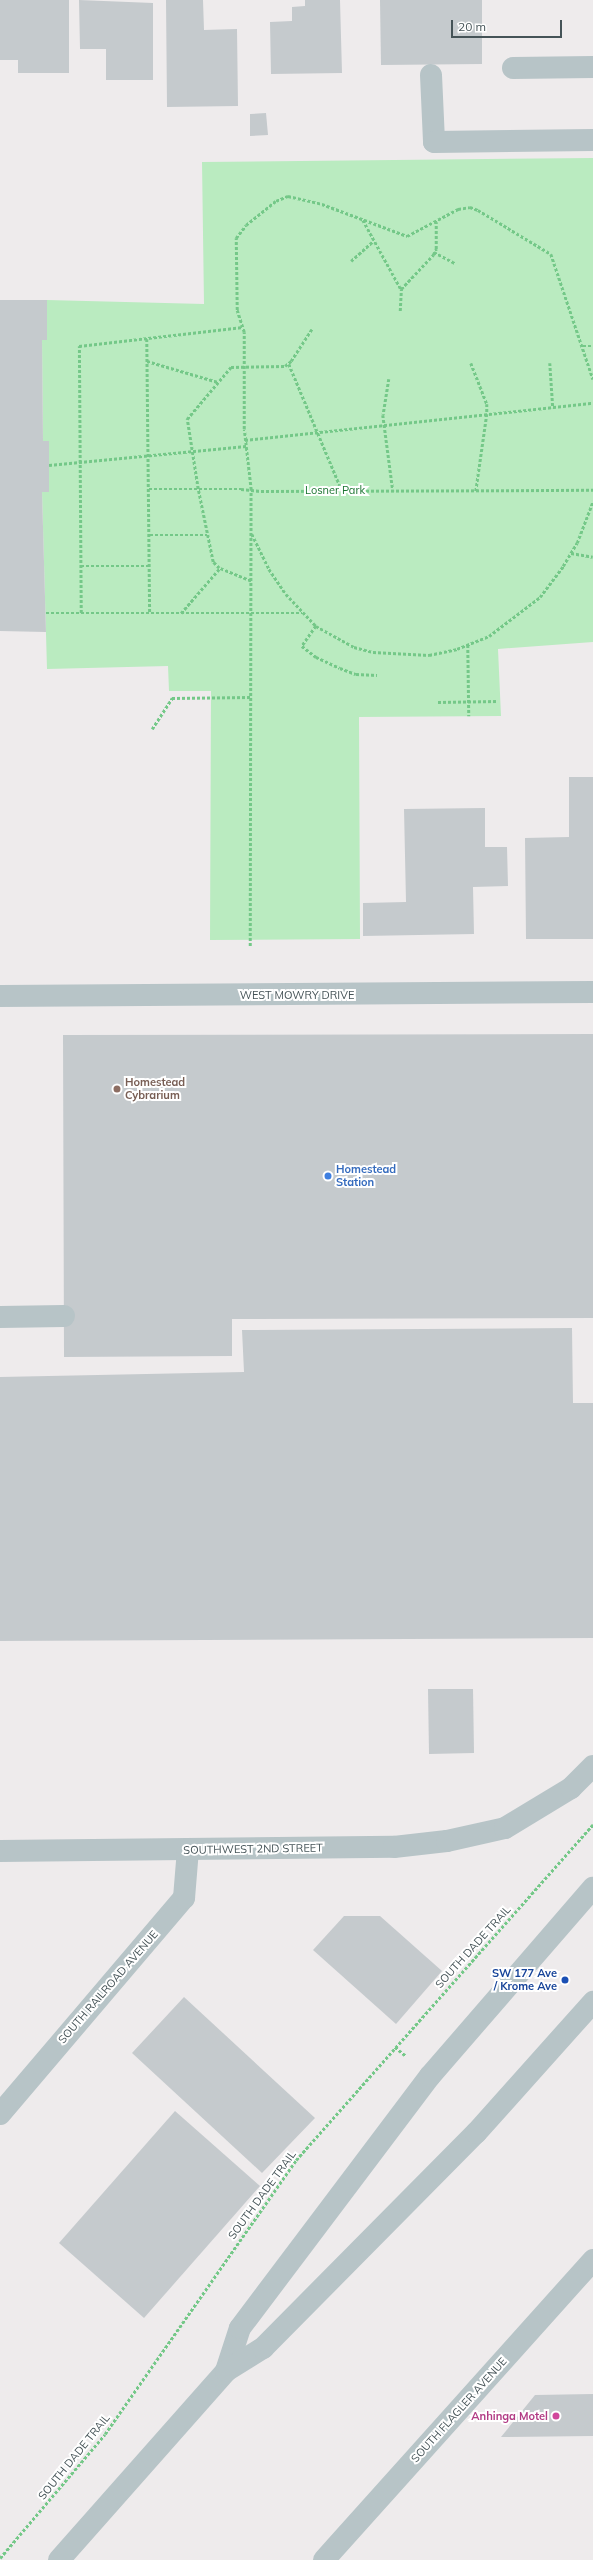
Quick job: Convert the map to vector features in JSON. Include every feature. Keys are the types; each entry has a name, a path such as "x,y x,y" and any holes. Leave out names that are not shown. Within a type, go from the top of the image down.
{"street":[{"path":"512,68 593,67"},
{"path":"431,76 434,142 593,140"},
{"name":"WEST MOWRY DRIVE","path":"0,996 593,992"},
{"path":"0,1317 64,1316"},
{"name":"SOUTHWEST 2ND STREET","path":"0,1851 394,1847 447,1841 505,1828 571,1788 593,1766"},
{"name":"SOUTH RAILROAD AVENUE","path":"0,2114 184,1898 188,1849"},
{"path":"226,2371 240,2328 425,2082 464,2033 593,1888"},
{"path":"59,2560 226,2371 262,2348 476,2133 593,2002"},
{"name":"SOUTH FLAGLER AVENUE","path":"324,2560 593,2260"}],"path":[{"path":"250,946 251,490 245,440 243,328 237,310 236,238 246,225 276,201 288,196 322,204 407,236 458,209 470,207 548,252 583,346 593,379"},
{"path":"363,220 373,241 401,289 400,311"},
{"path":"401,289 434,252 436,222"},
{"path":"351,261 373,241"},
{"path":"434,252 455,263"},
{"path":"81,613 79,346 243,328"},
{"path":"289,364 312,329"},
{"path":"147,339 150,613"},
{"path":"583,346 593,346"},
{"path":"147,361 218,382"},
{"path":"471,363 487,404 487,414 476,491"},
{"path":"550,363 553,408"},
{"path":"251,581 220,568 213,562 191,451 187,419 231,367 289,364"},
{"path":"289,364 342,491"},
{"path":"390,379 383,415 393,491"},
{"path":"245,440 317,431 593,403"},
{"path":"49,465 246,446"},
{"path":"149,489 342,491 593,490"},
{"path":"251,532 269,569 302,613 316,626 354,647 373,652 429,655 468,645 504,626 540,597 571,553 593,501"},
{"path":"150,534 207,535"},
{"path":"571,553 593,557"},
{"path":"81,566 150,566"},
{"path":"181,613 220,568"},
{"path":"46,613 302,613"},
{"path":"316,626 302,646 316,656 340,668 356,674 377,675"},
{"path":"468,645 469,716"},
{"path":"152,729 172,698 251,697"},
{"path":"438,702 498,701"},
{"name":"SOUTH DADE TRAIL","path":"0,2558 105,2434 282,2177 593,1824"},
{"path":"395,2047 409,2059"}],"green space":[{"name":"Losner Park","path":"593,158 593,642 498,649 501,716 359,717 360,939 210,940 211,691 169,691 168,666 47,669 42,492 49,492 49,465 43,441 42,340 47,300 204,304 202,162"}],"building":[{"path":"0,0 69,0 69,73 18,73 18,60 0,60"},
{"path":"79,0 153,3 153,80 106,80 106,49 80,49"},
{"path":"166,0 203,0 204,30 237,29 238,106 167,107"},
{"path":"305,0 340,0 342,73 271,74 270,22 292,21 292,7 305,6"},
{"path":"380,0 482,0 482,64 381,65"},
{"path":"266,113 268,135 250,136 250,114"},
{"path":"0,300 47,300 47,340 42,340 43,441 49,441 49,492 42,492 46,632 0,631"},
{"path":"569,777 593,777 593,939 526,939 525,838 569,837"},
{"path":"485,808 485,847 507,847 508,886 473,887 474,934 363,936 363,903 406,902 404,809"},
{"name":"Homestead Station","path":"593,1034 593,1318 232,1319 232,1356 64,1357 63,1035"},
{"path":"572,1328 573,1403 593,1403 593,1638 0,1641 0,1377 244,1372 242,1330"},
{"path":"428,1689 473,1689 474,1753 429,1754"},
{"path":"344,1916 380,1916 442,1971 396,2024 313,1950"},
{"path":"184,1997 315,2118 262,2173 132,2053"},
{"path":"175,2111 260,2186 144,2318 59,2243"},
{"name":"Anhinga Motel","path":"593,2394 593,2436 501,2437 535,2395"}],"place":[{"name":"Homestead Cybrarium","path":"117,1089"},
{"name":"Homestead Station","path":"328,1176"},
{"name":"SW 177 Ave / Krome Ave","path":"565,1980"},
{"name":"Anhinga Motel","path":"556,2416"}]}
